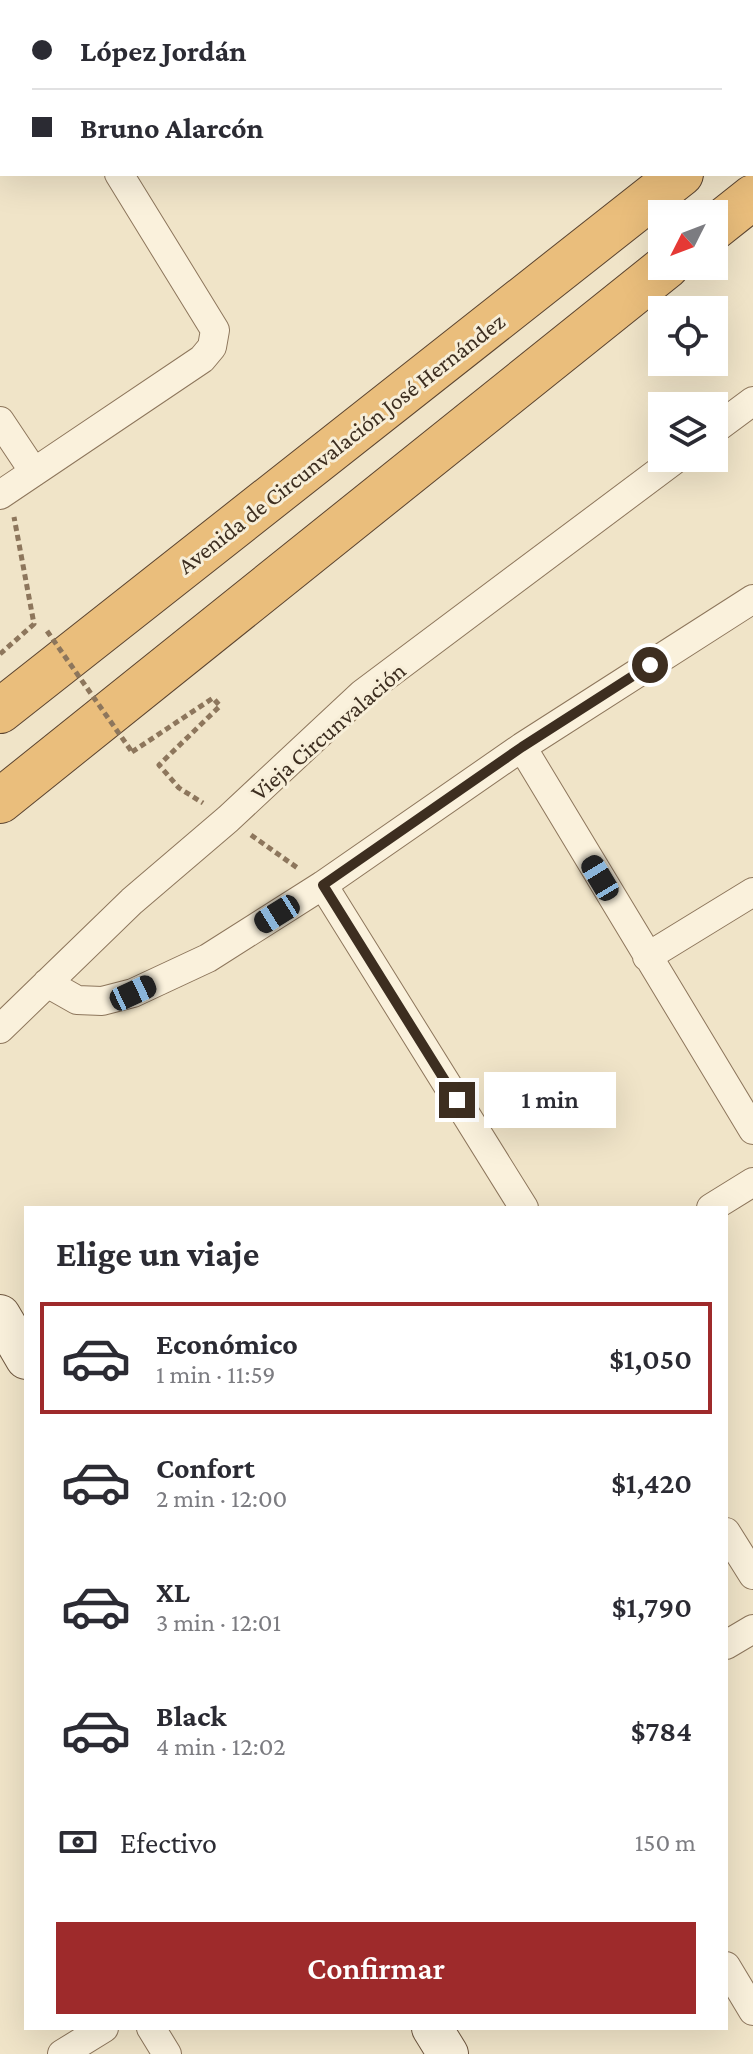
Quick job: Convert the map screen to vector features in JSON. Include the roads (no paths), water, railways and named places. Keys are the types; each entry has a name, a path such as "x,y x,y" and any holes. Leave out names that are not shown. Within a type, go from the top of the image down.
{"highway":[{"name":"Avenida de Circunvalación José Hernández","path":"0,711 678,176"},
{"path":"728,217 753,197"},
{"path":"0,801 650,280"}],"main road":[{"path":"0,1315 24,1356"},
{"path":"433,2030 448,2054"}],"street":[{"path":"5,492 202,359 212,347 215,330 120,176"},
{"path":"728,420 753,401"},
{"path":"0,421 34,472"},
{"name":"Vieja Circunvalación","path":"0,1029 132,901 228,819 362,694 658,472"},
{"path":"47,983 77,1000 102,1001 133,993 208,958 323,885 522,747 753,599"},
{"path":"522,747 753,1130"},
{"path":"323,885 523,1206"},
{"path":"647,957 753,892"},
{"path":"714,1206 753,1182"},
{"path":"728,1535 753,1575"},
{"path":"728,1644 753,1629"},
{"path":"728,1969 753,2011"},
{"path":"62,2054 101,2030"},
{"path":"152,2030 167,2054"}]}
